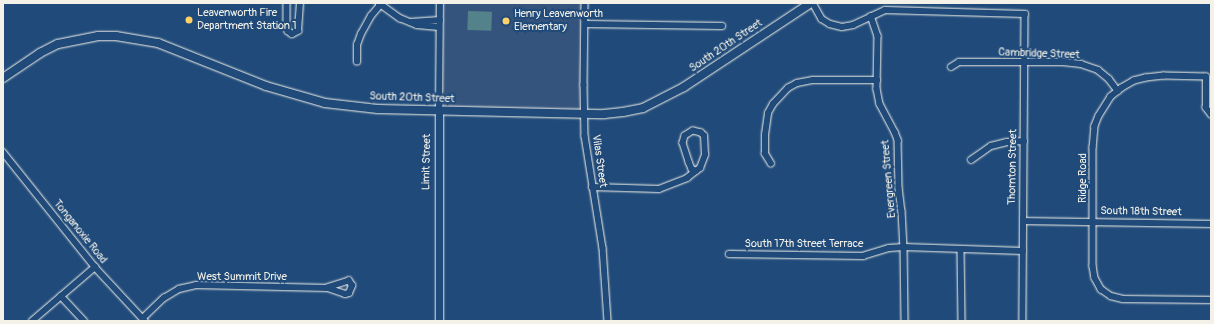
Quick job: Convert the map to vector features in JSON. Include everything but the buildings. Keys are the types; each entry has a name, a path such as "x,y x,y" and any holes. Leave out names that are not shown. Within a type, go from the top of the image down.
{"main road":[{"name":"South 20th Street","path":"3,78 40,53 58,44 98,36 116,36 158,44 266,86 305,99 356,108 584,114 623,112 643,108 664,99 812,3"}],"street":[{"path":"287,3 287,26 288,32 292,34 298,31 300,3"},
{"name":"Limit Street","path":"439,321 440,3"},
{"name":"Vilas Street","path":"585,3 584,114 592,187 603,248 608,321"},
{"path":"812,3 822,19 830,24 842,27 853,25 871,16"},
{"path":"357,62 357,46 361,34 380,4 400,18 425,27 440,27"},
{"name":"Thornton Street","path":"871,16 885,10 1025,14 1023,321"},
{"name":"Evergreen Street","path":"871,16 878,36 877,80 880,104 898,140 899,188 904,248 906,321"},
{"path":"411,22 440,20"},
{"path":"585,24 722,26"},
{"name":"Cambridge Street","path":"951,67 959,62 1081,64 1098,70 1109,79 1118,91"},
{"name":"Ridge Road","path":"1211,115 1206,108 1206,77 1164,76 1146,78 1134,81 1118,91 1103,108 1095,126 1093,137 1093,222 1095,278 1101,289 1111,296 1123,299 1211,300"},
{"path":"771,164 765,154 765,135 768,113 773,104 788,88 797,83 813,80 877,80"},
{"path":"592,187 659,189 676,183 696,171 700,168 704,159 704,136 701,133 693,131 687,133 683,139 683,143 692,169 696,171"},
{"path":"971,160 991,146 1007,142 1024,141"},
{"name":"Tonganoxie Road","path":"3,152 95,267 144,320"},
{"name":"South 18th Street","path":"1023,221 1211,224"},
{"name":"South 17th Street Terrace","path":"729,254 863,256 889,248 1023,250"},
{"path":"961,249 962,321"},
{"path":"32,321 95,267"},
{"name":"West Summit Drive","path":"144,320 164,298 179,289 196,286 328,288"},
{"path":"61,296 84,321"}],"shaded area":[{"path":"440,3 585,3 585,110 440,110"}],"green space":[{"path":"468,11 492,12 491,31 467,30"}],"place":[{"name":"Leavenworth Fire Department Station 1","path":"189,20"},
{"name":"Henry Leavenworth Elementary","path":"506,21"}]}
